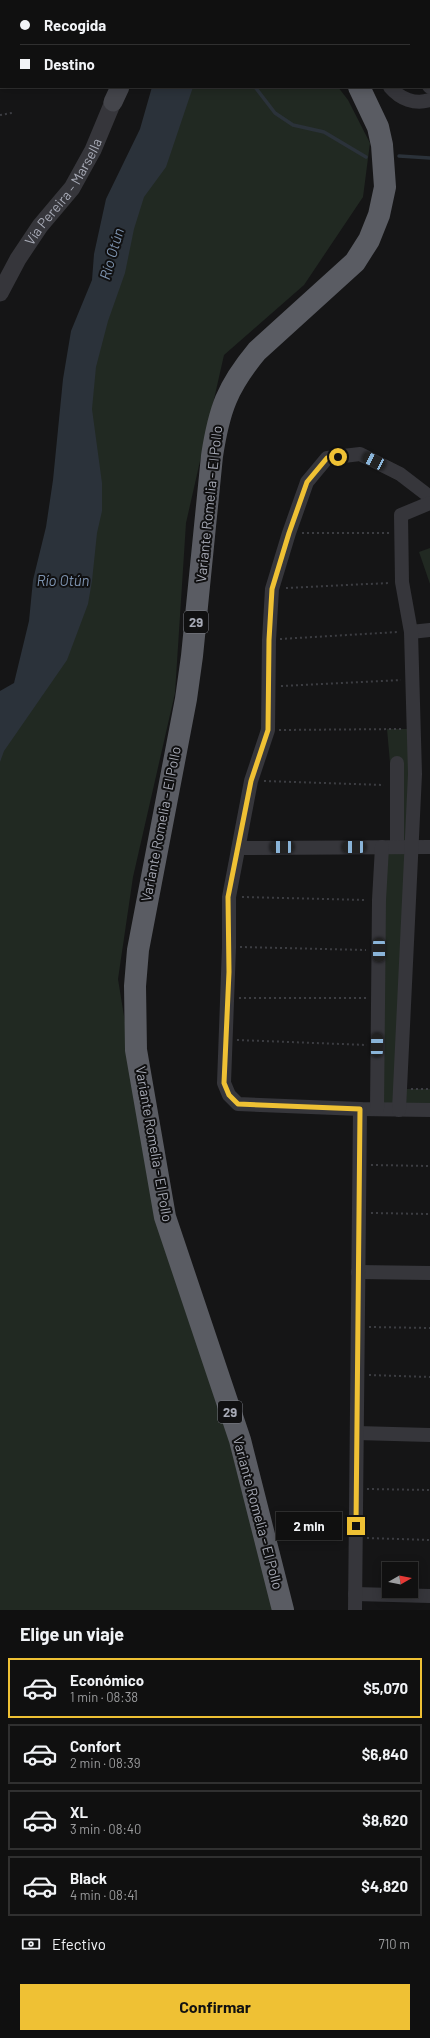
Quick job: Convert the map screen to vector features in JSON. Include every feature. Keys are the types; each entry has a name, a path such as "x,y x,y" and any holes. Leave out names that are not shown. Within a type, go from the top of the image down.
{"highway":[{"name":"Variante Romelia - El Pollo","path":"283,1610 240,1440 165,1217 136,1050 135,986 142,924 186,699 192,656 211,463 216,427 223,403 232,384 243,368 257,351 355,262 370,240 380,215 385,188 385,165 378,127 359,88"}],"street":[{"path":"391,88 402,98 422,102 430,100"},
{"name":"Vía Pereira - Marsella","path":"0,293 18,259 40,226 72,188 93,150 115,92"},
{"path":"430,497 400,474 360,454 327,458 307,482 289,533 272,589 269,640 270,686 268,730 251,781 239,848 228,897 228,998 224,1083 229,1095 238,1104 430,1110"},
{"path":"399,1110 415,774 411,632 402,582 401,515 430,503"},
{"path":"411,632 430,630"},
{"path":"397,763 397,847"},
{"path":"377,1109 379,900 382,847"},
{"path":"239,848 430,847"},
{"path":"355,1610 360,1109"},
{"path":"358,1272 430,1273"},
{"path":"357,1433 430,1435"},
{"path":"355,1594 430,1596"}],"path":[{"path":"0,115 12,113"},
{"path":"289,533 401,533"},
{"path":"272,589 402,582"},
{"path":"269,640 411,632"},
{"path":"270,686 412,680"},
{"path":"268,730 387,729"},
{"path":"251,781 384,785"},
{"path":"228,897 379,900"},
{"path":"229,947 379,950"},
{"path":"228,998 378,998"},
{"path":"226,1040 377,1045"},
{"path":"399,1089 430,1089"},
{"path":"359,1165 430,1166"},
{"path":"359,1213 430,1214"},
{"path":"358,1326 430,1328"},
{"path":"357,1375 430,1377"},
{"path":"356,1489 430,1490"},
{"path":"356,1538 430,1540"}],"shaded area":[{"path":"175,88 339,88 348,100 370,143 363,197 304,285 224,355 186,523 175,693 133,877 118,979 144,1140 280,1610 0,1610 0,736 42,696 83,372 118,237"},
{"path":"430,548 430,584 419,552"},
{"path":"387,729 413,729 399,1089 430,1089 430,1110 377,1109 382,847 392,847 392,785"}],"water":[{"name":"Río Otún","path":"152,88 193,88 166,167 144,197 134,229 125,273 108,321 96,367 92,409 102,483 102,511 97,533 88,604 67,660 4,751 0,762 0,691 14,683 29,621 33,580 46,527 53,480 63,379 71,331 92,280 94,254 106,199 140,129"}],"waterway":[{"path":"256,88 275,113 293,125 324,132 366,157"},
{"path":"399,156 430,158"}],"route":[{"path":"338,457 327,458 307,482 289,533 272,589 269,640 270,686 268,730 251,781 239,848 228,897 229,972 224,1083 229,1095 238,1104 360,1109 356,1526"}]}
